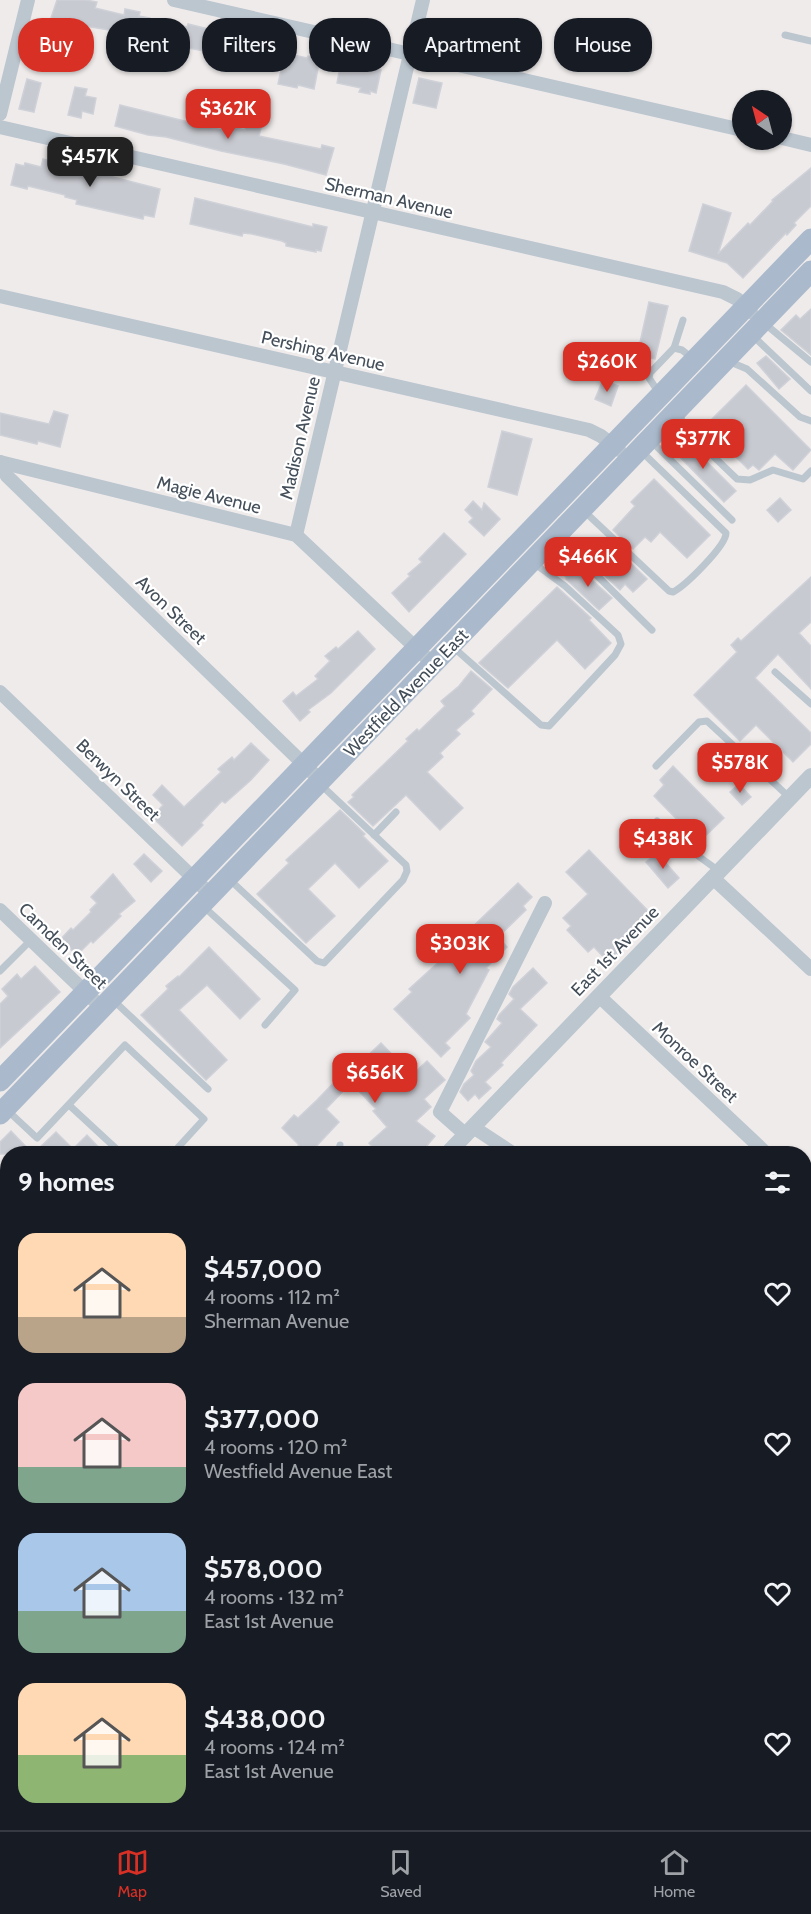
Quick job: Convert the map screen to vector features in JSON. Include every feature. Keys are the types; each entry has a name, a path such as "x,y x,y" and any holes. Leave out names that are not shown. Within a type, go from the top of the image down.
{"main road":[{"name":"Westfield Avenue East","path":"0,1081 811,239"},
{"name":"Westfield Avenue East","path":"3,1111 756,328 806,279"},
{"path":"515,547 531,562"}],"street":[{"path":"0,114 28,0"},
{"path":"174,0 403,52"},
{"name":"Madison Avenue","path":"419,18 423,0"},
{"name":"Madison Avenue","path":"296,535 406,72"},
{"path":"489,72 732,128"},
{"name":"Sherman Avenue","path":"0,127 723,292 737,299 745,307 756,328"},
{"path":"792,140 811,145"},
{"name":"Pershing Avenue","path":"0,296 589,430 613,445 639,450"},
{"name":"Magie Avenue","path":"0,462 296,535 433,664"},
{"name":"Avon Street","path":"0,462 7,476 320,781"},
{"name":"Berwyn Street","path":"0,692 195,879 206,899"},
{"name":"East 1st Avenue","path":"455,1146 811,776"},
{"path":"716,875 811,969"},
{"path":"498,1146 469,1131 440,1112 544,903"},
{"name":"Camden Street","path":"0,910 85,992 107,1003"},
{"name":"Monroe Street","path":"599,996 758,1146"}],"lane":[{"path":"785,34 811,41"},
{"path":"660,395 649,378 650,373 674,348 683,320"},
{"path":"756,328 811,362"},
{"path":"756,328 811,391"},
{"path":"674,348 682,350 694,360"},
{"path":"726,360 747,369 800,417 811,421"},
{"path":"678,410 688,432 737,479 750,480 773,470 803,479 811,471"},
{"path":"582,509 669,591 678,590 720,548 726,539 726,534 639,450"},
{"path":"639,450 732,520"},
{"path":"556,536 652,630"},
{"path":"451,645 541,725 549,726 615,655 621,644 618,636 565,586 531,562"},
{"path":"775,672 811,704"},
{"path":"656,766 699,722 707,721 790,798"},
{"path":"227,878 317,961 324,963 405,876 406,865 320,781"},
{"path":"374,835 396,812"},
{"path":"657,821 716,875"},
{"path":"206,899 295,990 265,1025"},
{"path":"0,971 31,940"},
{"path":"107,1003 208,1089"},
{"path":"3,1111 37,1138 125,1045 204,1119 179,1146"},
{"path":"69,1105 113,1146"}],"building":[{"path":"57,0 86,0 97,2 95,8 124,15 125,9 140,12 139,16 150,18 106,18 106,30 94,28 94,18 51,18"},
{"path":"190,24 202,27 202,51 190,48"},
{"path":"297,56 307,58 309,56 309,72 317,72 314,89 278,84 281,72 297,72"},
{"path":"339,72 381,72 376,93 359,92 361,88 337,83"},
{"path":"419,78 442,83 436,108 413,103"},
{"path":"27,79 41,83 34,112 19,109"},
{"path":"75,87 87,89 85,96 96,98 93,114 82,111 81,118 68,115"},
{"path":"120,105 225,131 226,126 245,130 247,120 262,124 259,136 321,149 322,145 334,148 326,175 115,126"},
{"path":"43,159 160,189 154,217 144,215 143,219 76,204 77,200 65,197 65,195 28,186 27,189 11,185 16,164 24,166 25,163 41,167"},
{"path":"811,168 811,206 794,223 796,225 787,235 786,233 743,278 727,263 689,251 703,204 731,213 718,254 748,223 750,225 772,200"},
{"path":"195,198 313,227 313,224 327,227 321,251 286,246 286,243 282,241 252,234 243,233 242,236 190,224"},
{"path":"649,302 668,306 655,359 637,356"},
{"path":"811,309 811,355 781,330 796,315 800,319"},
{"path":"766,356 790,379 779,389 757,363"},
{"path":"603,380 618,386 611,406 595,399"},
{"path":"746,385 811,450 793,470 775,454 759,470 753,465 748,469 705,426"},
{"path":"54,411 68,415 60,447 0,435 0,413 49,424"},
{"path":"502,431 532,439 517,495 488,487"},
{"path":"682,437 736,491 724,502 671,448"},
{"path":"654,479 710,535 687,558 660,532 651,542 645,537 633,549 613,530 635,506 631,502"},
{"path":"780,498 791,510 778,522 767,510"},
{"path":"473,501 482,510 484,503 500,519 484,536 469,522 473,518 465,510"},
{"path":"444,533 466,554 409,612 392,593 410,576 408,574 422,562 419,559"},
{"path":"606,539 647,579 633,592 625,584 620,590 600,571 607,565 593,550"},
{"path":"575,565 612,598 599,610 566,579 564,575"},
{"path":"811,577 811,622 799,633 811,646 811,689 778,654 755,678 811,733 811,744 793,762 756,725 740,741 694,695 737,652 731,645 738,638 741,641"},
{"path":"557,587 591,618 589,620 611,643 585,669 557,640 508,688 479,663"},
{"path":"358,631 375,649 331,693 308,710 310,712 300,721 283,701 293,692 296,696 318,679 315,676 330,661 325,656 336,647 338,649"},
{"path":"471,671 492,689 471,711 474,714 456,730 460,734 440,753 443,757 427,772 463,808 440,830 406,795 373,826 348,802 354,797 352,795 408,741 406,739 417,729 419,731 445,706 441,701 459,686"},
{"path":"251,743 269,760 225,803 222,801 182,846 152,817 163,805 153,795 162,785 184,807 221,772 218,769 232,757 234,760"},
{"path":"673,766 724,818 699,842 654,796 664,785 660,780"},
{"path":"739,784 751,797 742,805 730,792"},
{"path":"340,810 388,861 359,888 335,863 308,889 335,916 306,943 257,894 289,863 286,860"},
{"path":"589,850 655,918 609,963 594,947 588,952 567,930 571,926 563,918 588,894 566,872"},
{"path":"657,853 679,878 668,888 646,862"},
{"path":"144,854 162,871 151,882 134,864"},
{"path":"113,874 135,901 119,914 121,916 93,943 91,941 77,955 60,940 91,912 90,910 97,903 91,897"},
{"path":"518,883 532,897 523,906 526,910 498,937 507,947 486,968 489,970 466,1014 470,1018 445,1043 450,1048 441,1057 394,1009 412,992 409,989 442,959 440,957 462,934 464,935"},
{"path":"209,947 260,999 240,1019 207,985 179,1010 227,1060 206,1080 141,1015 168,989 166,986 179,977"},
{"path":"35,966 60,992 0,1048 0,1004 8,996 2,989 17,974 21,979"},
{"path":"533,968 547,983 520,1009 537,1025 501,1063 503,1065 485,1082 491,1088 479,1099 475,1094 468,1101 460,1092 464,1084 474,1075 471,1071 476,1061 491,1047 485,1042 502,1023 497,1019 514,999 509,994 513,987"},
{"path":"381,1043 412,1075 427,1061 445,1080 424,1099 431,1107 416,1121 435,1136 427,1146 371,1146 369,1143 387,1127 373,1111 376,1109 351,1083 326,1109 339,1122 316,1146 298,1146 282,1128 294,1115 298,1118 342,1074 338,1069 352,1055 360,1063"},
{"path":"11,1131 25,1146 0,1146 0,1142"},
{"path":"56,1132 70,1146 41,1146"},
{"path":"87,1135 97,1146 76,1146"}]}
